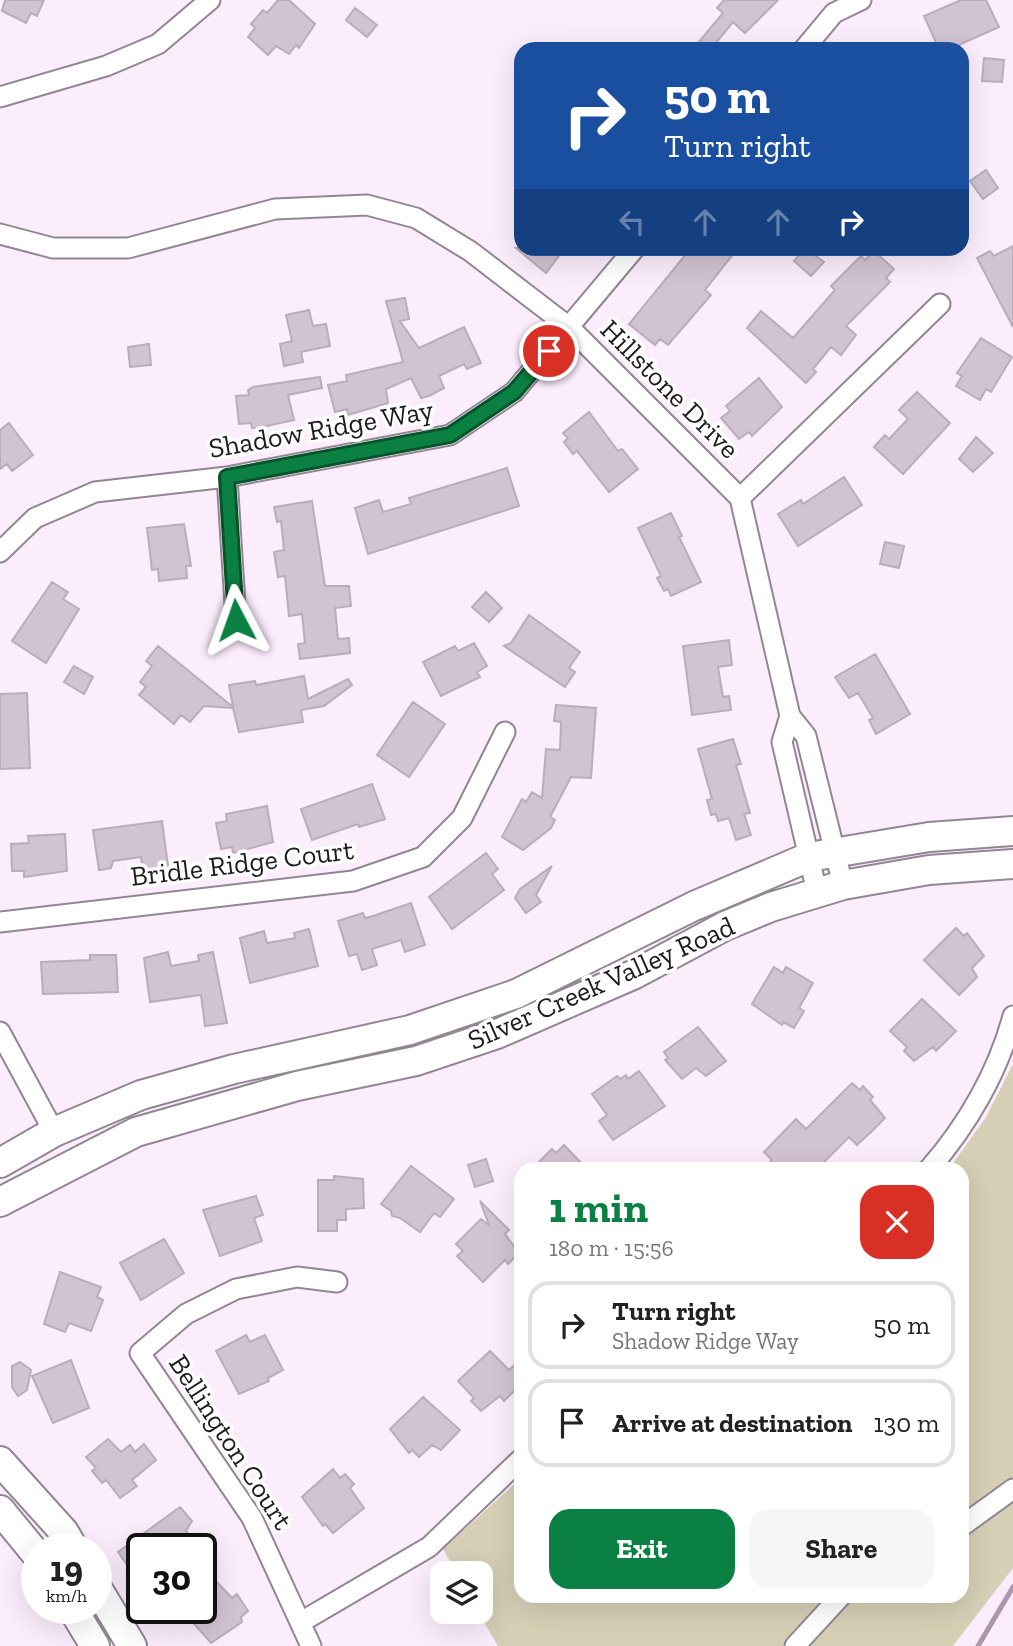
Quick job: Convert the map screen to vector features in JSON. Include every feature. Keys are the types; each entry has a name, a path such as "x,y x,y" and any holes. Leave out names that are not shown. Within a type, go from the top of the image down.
{"main road":[{"name":"Silver Creek Valley Road","path":"0,1163 54,1132 141,1095 234,1069 410,1030 516,994 694,906 822,854 929,837 1013,831"},
{"name":"Silver Creek Valley Road","path":"0,1202 136,1132 298,1086 416,1061 497,1034 635,974 725,926 830,889 929,870 1013,864"},
{"path":"0,1461 65,1533"},
{"path":"0,1510 21,1536"},
{"path":"112,1613 132,1646"},
{"path":"82,1624 95,1646"}],"street":[{"path":"0,97 106,66 158,44 210,0"},
{"path":"810,42 834,13 861,0"},
{"name":"Hillstone Drive","path":"0,234 53,248 128,248 275,209 366,205 416,218 460,244 569,327 740,498 790,716 806,736 822,854 830,889"},
{"name":"Shadow Ridge Way","path":"0,552 35,518 95,492 227,477 450,435 514,392 628,256"},
{"path":"740,498 940,304"},
{"path":"227,477 236,620"},
{"name":"Bridle Ridge Court","path":"0,922 353,881 423,858 462,818 505,732"},
{"name":"Hillstone Drive","path":"822,854 830,889"},
{"path":"935,1162 958,1136 1006,1042 1013,1016"},
{"path":"0,1031 54,1132"},
{"name":"Bellington Court","path":"312,1646 252,1518 141,1353 186,1314 236,1289 297,1277 337,1282"},
{"path":"301,1622 429,1547 514,1466"},
{"path":"969,1521 1013,1489"},
{"path":"795,1646 835,1603"}],"shaded area":[{"path":"1013,1064 1013,1568 953,1646 498,1646 485,1624 493,1624 493,1561 450,1561 443,1549 514,1484 514,1603 969,1603 969,1162 954,1162 986,1117"}],"building":[{"path":"5,0 44,0 37,16 31,13 26,23 2,11"},
{"path":"278,0 289,0 315,24 299,48 296,45 289,54 276,46 268,55 248,37 255,28 251,24 263,10 267,13"},
{"path":"724,0 778,0 745,33 733,22 717,42 699,42 723,13 717,8"},
{"path":"961,0 986,0 999,27 966,42 936,42 924,16"},
{"path":"355,8 377,25 367,37 346,20"},
{"path":"984,58 1004,60 1002,82 982,81"},
{"path":"986,170 998,188 983,199 970,181"},
{"path":"1013,246 1013,327 977,258 990,251 994,256"},
{"path":"526,256 559,256 546,273"},
{"path":"684,256 732,256 705,290 711,295 668,345 660,339 655,345 629,324"},
{"path":"798,256 816,256 824,262 811,276 794,261"},
{"path":"861,256 865,260 869,256 880,256 894,269 886,278 890,282 846,326 856,335 841,355 831,347 813,369 816,372 806,383 747,328 761,311 793,338 835,290 831,286"},
{"path":"405,298 409,319 400,321 419,348 464,327 481,363 467,369 464,364 439,376 444,388 429,396 421,398 411,378 386,389 388,403 348,415 347,409 335,412 328,385 347,381 346,375 403,362 386,301"},
{"path":"309,310 313,326 326,324 330,346 301,352 303,362 284,366 280,344 292,341 286,315"},
{"path":"981,338 1012,357 991,392 986,389 980,400 956,386 962,376 957,373"},
{"path":"149,344 151,365 130,367 128,347"},
{"path":"320,377 322,388 288,395 294,420 258,428 252,428 251,423 239,424 236,396 249,395 248,390 253,387"},
{"path":"759,378 782,407 752,436 749,432 739,439 721,418 730,411 726,406"},
{"path":"917,392 950,423 903,474 874,447 885,435 889,439 908,419 899,410"},
{"path":"589,412 618,451 622,449 638,469 609,492 577,451 573,454 564,442 568,438 563,433"},
{"path":"9,423 33,455 12,471 7,464 0,469 0,430"},
{"path":"976,437 993,453 973,472 959,459"},
{"path":"507,468 519,506 368,554 355,508 379,500 383,512 411,504 409,498"},
{"path":"844,477 862,505 798,546 778,514 801,500 803,504"},
{"path":"312,501 325,586 349,586 351,606 335,608 338,639 349,638 350,653 300,659 298,644 305,643 302,614 289,616 285,576 278,577 274,552 284,550 281,521 277,522 274,507"},
{"path":"671,513 682,536 679,537 701,582 671,596 668,589 664,591 657,578 661,576 638,528"},
{"path":"184,524 191,566 186,566 187,578 159,581 158,569 152,570 147,528"},
{"path":"885,542 904,546 899,568 880,564"},
{"path":"52,582 68,592 63,599 79,609 46,663 12,641"},
{"path":"486,592 502,608 489,622 472,607"},
{"path":"529,615 580,652 569,668 575,672 565,687 504,646 511,643"},
{"path":"729,640 732,665 718,667 723,697 729,696 731,710 692,715 683,646"},
{"path":"474,643 487,666 477,672 480,677 441,696 423,662 455,646 458,651"},
{"path":"158,646 233,707 229,685 255,681 256,685 304,676 308,699 348,679 352,685 324,706 301,710 303,722 239,732 233,708 204,706 190,722 181,715 174,724 139,695 146,687 140,682 152,666 146,661"},
{"path":"875,654 910,714 876,734 869,720 873,718 858,693 849,698 835,677"},
{"path":"74,666 93,677 84,694 64,682"},
{"path":"27,693 30,768 0,769 0,694"},
{"path":"413,702 445,724 409,777 377,755"},
{"path":"556,705 596,708 591,778 571,777 550,817 555,820 551,828 523,850 502,837 522,799 526,802 532,792 542,798 546,749 560,750 561,722 554,721"},
{"path":"733,739 741,764 736,765 750,813 744,814 751,835 736,840 729,818 718,821 716,814 711,815 707,800 712,799 698,749"},
{"path":"372,784 385,819 359,827 358,824 312,840 301,809"},
{"path":"267,806 273,842 233,853 232,847 221,849 216,823 227,821 226,814"},
{"path":"162,821 168,866 143,871 141,857 113,861 111,868 99,870 93,830"},
{"path":"65,834 67,871 24,877 24,871 12,871 11,844 29,843 28,836"},
{"path":"486,853 498,869 492,874 504,890 452,929 429,897"},
{"path":"552,866 536,895 541,902 526,913 515,898 520,889"},
{"path":"411,903 425,945 405,952 401,940 372,949 377,965 362,970 357,954 349,956 338,921 363,913 365,918"},
{"path":"956,928 964,936 967,933 984,956 972,968 977,977 959,995 924,960"},
{"path":"309,929 318,966 250,983 240,938 264,931 267,943 295,938 294,933"},
{"path":"168,952 171,966 199,961 198,955 213,952 227,1023 205,1026 201,995 150,1002 144,958"},
{"path":"90,955 116,955 118,992 43,994 41,962 90,960"},
{"path":"774,967 783,973 786,967 813,983 799,1008 804,1011 794,1028 783,1022 782,1025 752,1004"},
{"path":"922,999 956,1031 936,1051 933,1047 914,1061 904,1051 907,1047 890,1031"},
{"path":"698,1027 726,1061 706,1076 696,1068 682,1079 665,1060 668,1058 664,1052"},
{"path":"639,1071 665,1106 613,1140 599,1121 607,1115 592,1094 617,1076 620,1079 626,1075 628,1079"},
{"path":"852,1083 860,1090 863,1086 873,1097 870,1100 885,1118 857,1145 849,1137 824,1162 770,1162 772,1160 764,1152 796,1119 806,1129"},
{"path":"564,1145 580,1162 539,1162 552,1149 556,1153"},
{"path":"486,1159 493,1181 475,1187 468,1165"},
{"path":"411,1166 454,1199 440,1217 434,1213 420,1232 400,1218 392,1216 391,1211 381,1204"},
{"path":"334,1176 363,1179 364,1208 346,1209 346,1220 337,1220 337,1231 318,1231 318,1180 334,1180"},
{"path":"256,1196 263,1215 254,1218 262,1241 220,1256 203,1210"},
{"path":"480,1201 509,1230 505,1234 514,1246 514,1258 508,1264 505,1260 483,1282 457,1256 463,1251 456,1244 481,1219 489,1225"},
{"path":"164,1239 184,1273 141,1300 120,1263"},
{"path":"60,1272 101,1287 97,1297 103,1300 91,1331 69,1323 65,1332 44,1324"},
{"path":"246,1335 250,1342 265,1335 283,1370 268,1378 269,1381 239,1394 216,1351"},
{"path":"490,1351 509,1370 514,1365 514,1391 504,1401 500,1396 481,1411 471,1401 474,1398 458,1381"},
{"path":"71,1360 89,1408 53,1423 32,1376"},
{"path":"20,1362 31,1370 27,1390 18,1396 12,1387 12,1366"},
{"path":"423,1397 460,1430 441,1450 432,1445 419,1457 412,1450 409,1453 390,1429"},
{"path":"108,1439 121,1452 130,1445 135,1452 144,1444 156,1460 132,1480 137,1486 120,1498 106,1480 102,1483 92,1471 96,1468 86,1457"},
{"path":"333,1469 340,1478 345,1474 354,1484 350,1488 364,1508 333,1533 325,1524 323,1526 302,1497"},
{"path":"180,1507 192,1521 186,1531 188,1533 144,1533"},
{"path":"126,1546 126,1563 118,1552"},
{"path":"217,1582 232,1598 237,1594 248,1611 241,1617 242,1622 211,1643 194,1624 217,1624"}],"waterway":[{"path":"978,1646 1013,1587"}],"route":[{"path":"236,620 227,477 450,435 514,392 549,351"}]}
